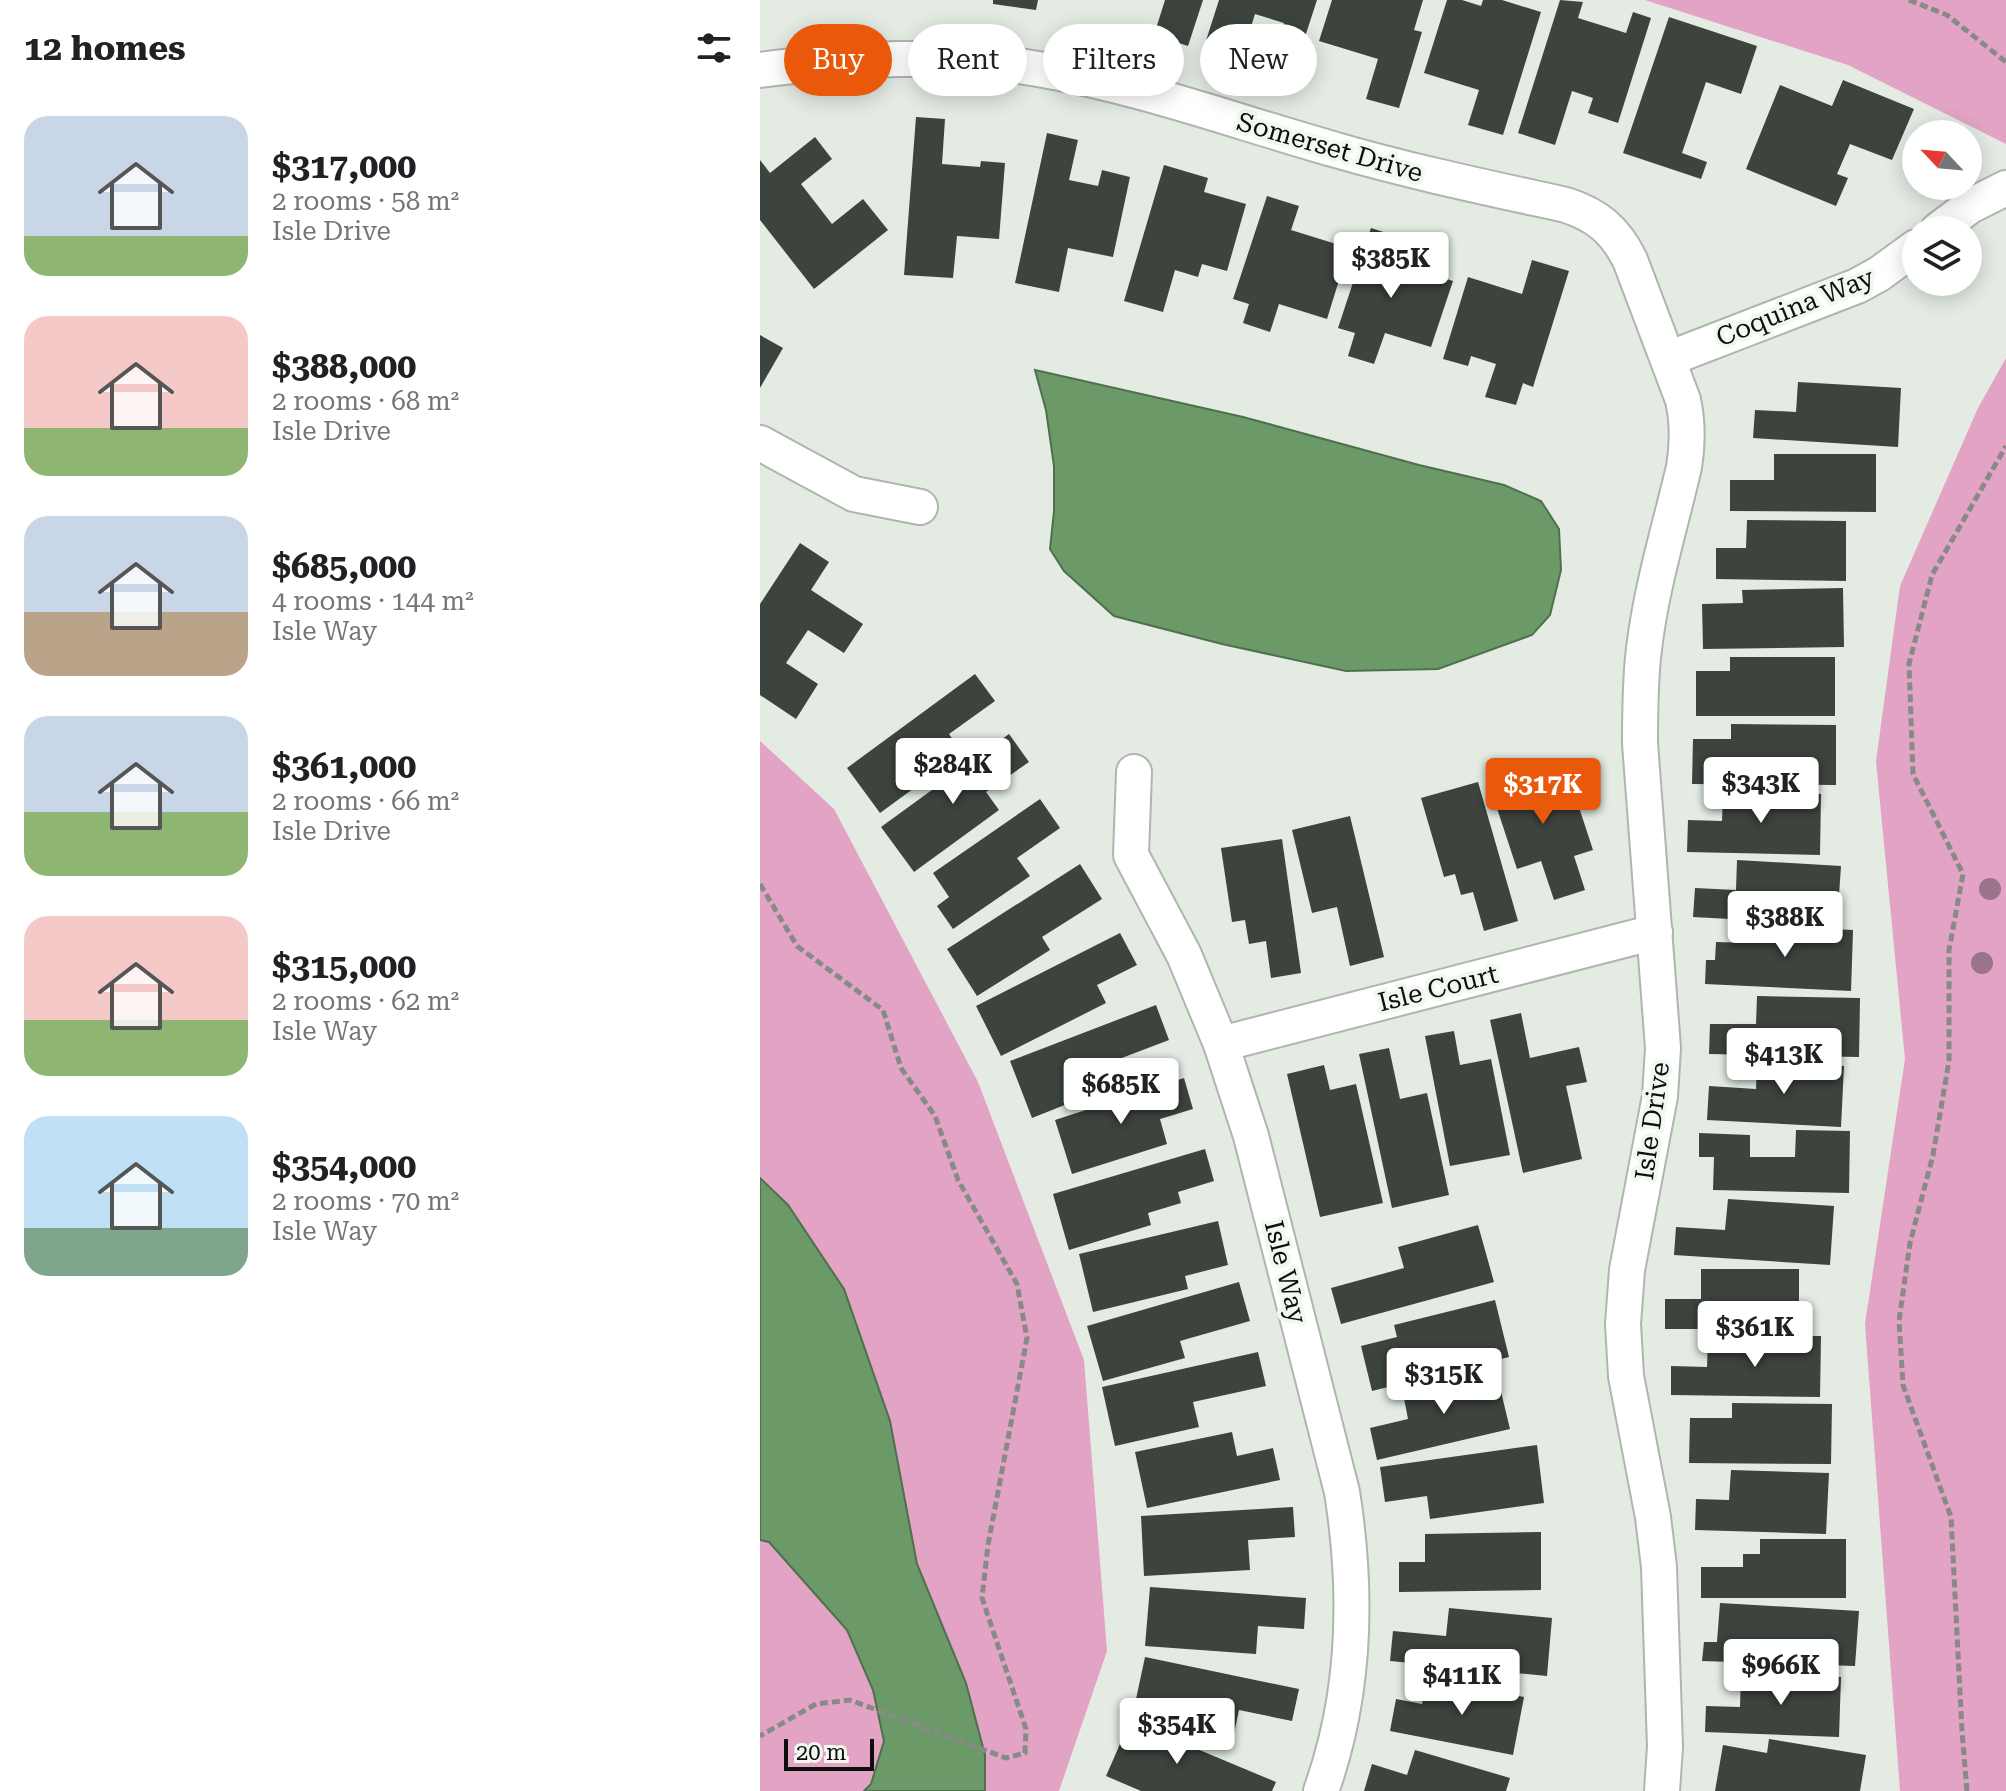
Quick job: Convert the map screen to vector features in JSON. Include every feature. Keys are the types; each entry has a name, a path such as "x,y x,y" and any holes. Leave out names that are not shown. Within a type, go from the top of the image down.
{"street":[{"name":"Somerset Drive","path":"760,70 826,61 884,58 951,59 1037,68 1121,86 1416,172 1566,205 1597,218 1620,241 1668,359"},
{"path":"1957,216 2006,188"},
{"name":"Coquina Way","path":"1668,359 1857,286 1902,257"},
{"name":"Isle Drive","path":"1662,1791 1665,1747 1659,1567 1653,1517 1626,1376 1623,1324 1627,1270 1660,1096 1663,1048 1640,743 1640,696 1652,602 1688,444 1683,400 1668,359"},
{"path":"760,443 854,494 920,507"},
{"name":"Isle Way","path":"1134,772 1131,855 1184,955 1221,1044 1251,1136 1342,1492 1350,1539 1353,1633 1338,1734 1321,1791"},
{"name":"Isle Court","path":"1221,1044 1655,932"}],"path":[{"path":"1909,0 1947,15 2006,62"},
{"path":"1967,1791 1951,1517 1903,1385 1899,1321 1910,1243 1933,1155 1949,1061 1949,950 1963,874 1913,774 1909,664 1932,575 2006,446"},
{"path":"760,884 797,946 883,1010 901,1068 935,1116 958,1180 1017,1284 1027,1338 988,1545 982,1598 1026,1729 1025,1753 1006,1758 850,1700 816,1704 760,1736"}],"shaded area":[{"path":"1645,0 2006,0 2006,144 1982,132 1982,120 1958,120 1848,65"},
{"path":"2006,358 2006,1791 1900,1791 1865,1324 1905,1059 1876,761 1900,586 1978,408"},
{"path":"1035,370 1243,417 1504,485 1541,501 1559,529 1561,570 1550,615 1532,635 1438,669 1346,671 1114,616 1064,571 1050,549 1054,466 1046,410"},
{"path":"760,741 834,809 978,1082 1084,1360 1107,1651 1059,1791 760,1791"},
{"path":"760,1178 788,1205 844,1289 890,1421 917,1564 966,1683 985,1755 985,1791 864,1791 871,1784 884,1741 873,1690 847,1630 769,1542 760,1540"}],"building":[{"path":"993,0 1038,0 1036,10 993,4"},
{"path":"1165,0 1203,0 1188,46 1184,45 1184,24 1157,24"},
{"path":"1219,0 1317,0 1309,24 1284,24 1255,14 1252,24 1211,24"},
{"path":"1332,0 1423,0 1414,30 1422,32 1399,108 1366,99 1378,59 1319,41"},
{"path":"1447,0 1462,0 1481,6 1483,0 1502,0 1541,12 1503,135 1468,125 1479,90 1424,73"},
{"path":"1560,0 1583,2 1578,18 1626,33 1633,12 1651,18 1618,123 1588,113 1593,98 1572,91 1555,145 1518,133"},
{"path":"1669,17 1757,46 1741,94 1706,82 1682,153 1707,162 1701,179 1623,153"},
{"path":"1843,80 1914,109 1909,120 1902,120 1902,137 1892,160 1850,144 1837,174 1848,178 1836,206 1746,169 1780,85 1832,106"},
{"path":"916,117 945,119 942,164 980,167 981,161 1005,163 999,239 957,236 953,278 904,275"},
{"path":"1047,133 1078,140 1069,180 1098,186 1102,170 1130,177 1113,257 1068,248 1059,292 1015,283"},
{"path":"815,137 832,159 801,184 832,224 863,199 888,230 814,289 760,220 760,160 770,173"},
{"path":"1164,165 1208,178 1204,192 1246,204 1227,271 1202,264 1198,277 1175,270 1163,312 1124,301"},
{"path":"1267,196 1299,206 1291,230 1349,248 1327,319 1279,304 1270,332 1243,323 1249,304 1233,299"},
{"path":"1371,228 1399,237 1392,261 1453,281 1431,347 1385,333 1374,364 1348,356 1355,333 1338,328"},
{"path":"1532,260 1569,271 1533,387 1523,383 1516,405 1485,397 1496,364 1471,356 1468,366 1443,359 1468,277 1522,294"},
{"path":"760,335 783,348 760,388"},
{"path":"1798,382 1901,388 1898,447 1753,438 1755,410 1796,412"},
{"path":"1774,454 1876,454 1876,512 1730,511 1730,480 1774,480"},
{"path":"1747,520 1846,521 1846,581 1716,579 1716,548 1746,548"},
{"path":"800,543 829,562 811,590 863,624 844,653 808,630 786,663 818,684 796,719 760,695 760,604"},
{"path":"1843,588 1844,647 1703,649 1702,604 1743,603 1742,590"},
{"path":"1730,657 1835,657 1835,716 1696,716 1696,671 1730,671"},
{"path":"975,674 995,701 949,734 962,753 880,813 847,768"},
{"path":"1731,724 1836,725 1836,785 1692,784 1693,739 1731,739"},
{"path":"1009,734 1029,762 986,792 999,810 914,872 881,827"},
{"path":"1545,762 1555,792 1572,786 1593,850 1574,856 1585,890 1554,900 1541,861 1517,869 1488,781"},
{"path":"1478,782 1518,921 1484,931 1473,892 1461,895 1455,874 1444,877 1421,798"},
{"path":"1723,792 1821,794 1820,855 1687,852 1688,820 1722,821"},
{"path":"1040,799 1060,828 1017,858 1030,876 953,929 937,906 949,897 933,873"},
{"path":"1350,816 1384,957 1350,966 1337,907 1312,913 1292,830"},
{"path":"1282,839 1301,973 1271,978 1266,941 1249,944 1245,920 1232,922 1221,848"},
{"path":"1737,860 1841,866 1837,925 1693,917 1695,888 1736,890"},
{"path":"1080,864 1102,899 1042,937 1050,950 977,996 947,949"},
{"path":"1748,925 1853,930 1851,991 1705,984 1706,960 1715,960 1716,942 1747,943"},
{"path":"1120,933 1137,965 1097,985 1106,1003 1001,1056 976,1006"},
{"path":"1757,996 1860,998 1859,1057 1709,1054 1710,1024 1756,1024"},
{"path":"1156,1005 1169,1040 1106,1064 1115,1085 1032,1118 1010,1061"},
{"path":"1521,1013 1530,1058 1579,1047 1587,1082 1566,1086 1582,1159 1523,1173 1490,1020"},
{"path":"1454,1031 1460,1065 1491,1059 1510,1155 1450,1166 1425,1036"},
{"path":"1389,1048 1400,1099 1427,1093 1449,1195 1392,1208 1359,1054"},
{"path":"1757,1061 1844,1066 1841,1127 1707,1120 1709,1086 1756,1089"},
{"path":"1324,1065 1330,1090 1356,1084 1383,1203 1320,1217 1287,1074"},
{"path":"1184,1078 1193,1109 1160,1119 1167,1144 1072,1174 1055,1120"},
{"path":"1796,1130 1850,1131 1849,1193 1713,1190 1714,1157 1699,1157 1699,1133 1750,1135 1750,1157 1795,1157"},
{"path":"1205,1149 1214,1181 1178,1192 1181,1203 1148,1213 1151,1225 1069,1250 1053,1194"},
{"path":"1728,1199 1834,1206 1830,1265 1674,1255 1676,1227 1725,1230"},
{"path":"1218,1221 1228,1265 1185,1276 1188,1289 1093,1312 1079,1254"},
{"path":"1478,1225 1494,1282 1341,1324 1331,1288 1404,1268 1398,1247"},
{"path":"1701,1269 1799,1269 1799,1329 1665,1329 1665,1299 1701,1299"},
{"path":"1239,1282 1250,1321 1180,1341 1185,1358 1103,1381 1087,1326"},
{"path":"1495,1300 1509,1357 1372,1391 1361,1346 1397,1337 1394,1325"},
{"path":"1757,1336 1821,1336 1820,1397 1671,1395 1671,1366 1707,1367 1708,1340 1757,1340"},
{"path":"1258,1352 1266,1386 1193,1402 1199,1427 1115,1446 1102,1387"},
{"path":"1496,1371 1510,1429 1377,1460 1370,1428 1408,1419 1403,1393"},
{"path":"1732,1403 1832,1404 1831,1464 1689,1463 1690,1418 1732,1418"},
{"path":"1232,1432 1237,1456 1273,1448 1280,1480 1147,1508 1135,1452"},
{"path":"1537,1445 1544,1503 1430,1519 1427,1496 1385,1502 1380,1467"},
{"path":"1731,1470 1829,1473 1826,1534 1695,1530 1696,1499 1729,1500"},
{"path":"1293,1507 1295,1537 1248,1540 1250,1570 1144,1576 1141,1516"},
{"path":"1541,1532 1541,1590 1399,1592 1399,1562 1425,1562 1425,1534"},
{"path":"1760,1539 1846,1539 1846,1598 1701,1598 1701,1567 1743,1567 1743,1554 1760,1554"},
{"path":"1150,1587 1306,1598 1304,1629 1258,1626 1256,1654 1145,1646"},
{"path":"1720,1603 1859,1611 1855,1666 1702,1661 1704,1642 1717,1642"},
{"path":"1449,1608 1552,1618 1547,1676 1390,1661 1393,1631 1446,1636"},
{"path":"1145,1657 1299,1689 1292,1721 1239,1710 1234,1734 1133,1713"},
{"path":"1741,1673 1841,1677 1839,1737 1705,1732 1706,1706 1740,1707"},
{"path":"1427,1678 1524,1697 1513,1755 1390,1731 1396,1699 1422,1704"},
{"path":"1130,1721 1276,1782 1272,1791 1141,1791 1106,1776"},
{"path":"1769,1739 1866,1755 1860,1791 1715,1791 1723,1745 1767,1753"},
{"path":"1415,1750 1510,1778 1506,1791 1364,1791 1372,1764 1407,1775"}]}
